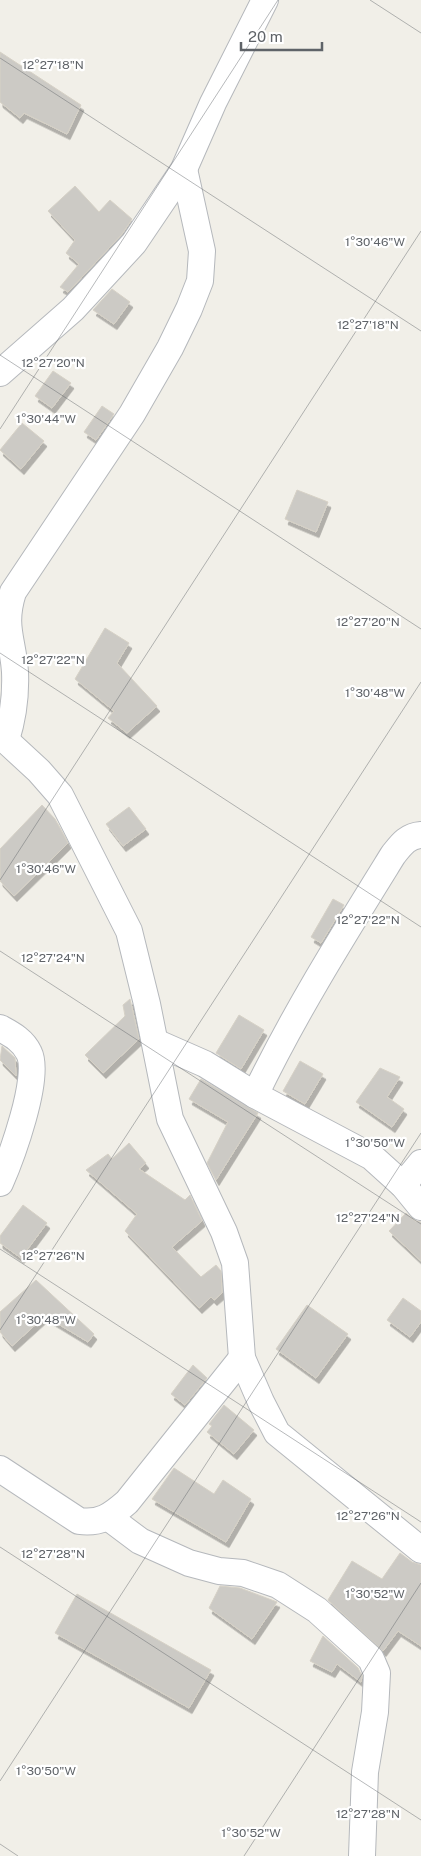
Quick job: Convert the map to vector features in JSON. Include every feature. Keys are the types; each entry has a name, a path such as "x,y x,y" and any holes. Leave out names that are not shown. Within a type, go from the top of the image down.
{"street":[{"path":"0,373 72,309 134,243 184,169 213,103 265,0"},
{"path":"184,169 202,251 200,281 170,348 132,414 13,592 7,612 8,636 15,671 13,717 3,738 39,771 60,795 129,931 155,1042 170,1119 224,1232 235,1263 242,1358 261,1402 277,1433 421,1550"},
{"path":"255,1095 310,990 393,855 402,843 413,836 421,835"},
{"path":"0,1028 17,1037 29,1052 32,1066 20,1131 0,1183"},
{"path":"155,1042 205,1064 255,1095 372,1157 403,1185 421,1207"},
{"path":"403,1185 421,1163"},
{"path":"0,1469 79,1521 92,1523 108,1518 127,1502 242,1358"},
{"path":"108,1518 140,1541 189,1563 219,1571 243,1573 278,1584 317,1610 371,1659 377,1673 375,1712 365,1772 362,1856"}],"building":[{"path":"0,52 81,105 67,134 24,113 20,118 0,102"},
{"path":"75,186 99,212 110,200 132,219 122,234 68,292 60,287 79,264 66,253 75,240 48,211"},
{"path":"112,289 130,302 114,324 93,310"},
{"path":"53,371 71,383 52,408 35,396"},
{"path":"102,406 114,414 96,440 84,432"},
{"path":"22,423 44,441 21,469 0,450"},
{"path":"297,490 328,502 316,532 285,519"},
{"path":"105,628 129,643 117,663 157,706 127,733 108,718 114,711 75,679"},
{"path":"42,805 55,819 68,843 14,896 0,881 0,849"},
{"path":"129,807 146,829 123,846 106,824"},
{"path":"333,899 344,905 321,943 311,937"},
{"path":"130,999 139,1039 103,1073 85,1055 125,1016 123,1005"},
{"path":"239,1015 264,1030 241,1069 216,1053"},
{"path":"2,1046 15,1058 16,1076 0,1060"},
{"path":"300,1061 323,1074 305,1104 283,1091"},
{"path":"380,1068 400,1077 387,1097 404,1109 392,1127 356,1102"},
{"path":"201,1079 258,1113 216,1180 207,1163 228,1122 189,1099"},
{"path":"129,1143 146,1163 139,1169 185,1200 190,1195 202,1221 172,1247 201,1277 216,1265 221,1271 222,1293 214,1300 211,1297 199,1308 125,1231 137,1214 86,1170 108,1154 112,1159"},
{"path":"23,1205 47,1223 21,1258 0,1243 0,1236"},
{"path":"406,1213 415,1221 421,1222 421,1261 389,1231"},
{"path":"36,1280 94,1334 88,1342 45,1316 12,1346 0,1332 0,1312"},
{"path":"403,1298 421,1311 421,1322 410,1337 387,1320"},
{"path":"307,1305 348,1334 316,1378 276,1349"},
{"path":"193,1365 207,1378 185,1405 171,1394"},
{"path":"224,1405 254,1430 234,1454 207,1432 212,1426 209,1424"},
{"path":"174,1468 214,1494 223,1480 251,1499 226,1542 152,1499"},
{"path":"400,1553 412,1562 421,1565 421,1646 398,1631 383,1651 328,1600 352,1561 382,1579"},
{"path":"220,1586 240,1588 277,1602 252,1639 209,1608"},
{"path":"77,1594 211,1670 189,1708 55,1633"},
{"path":"323,1636 358,1668 362,1676 361,1682 337,1664 332,1672 310,1661"}]}
